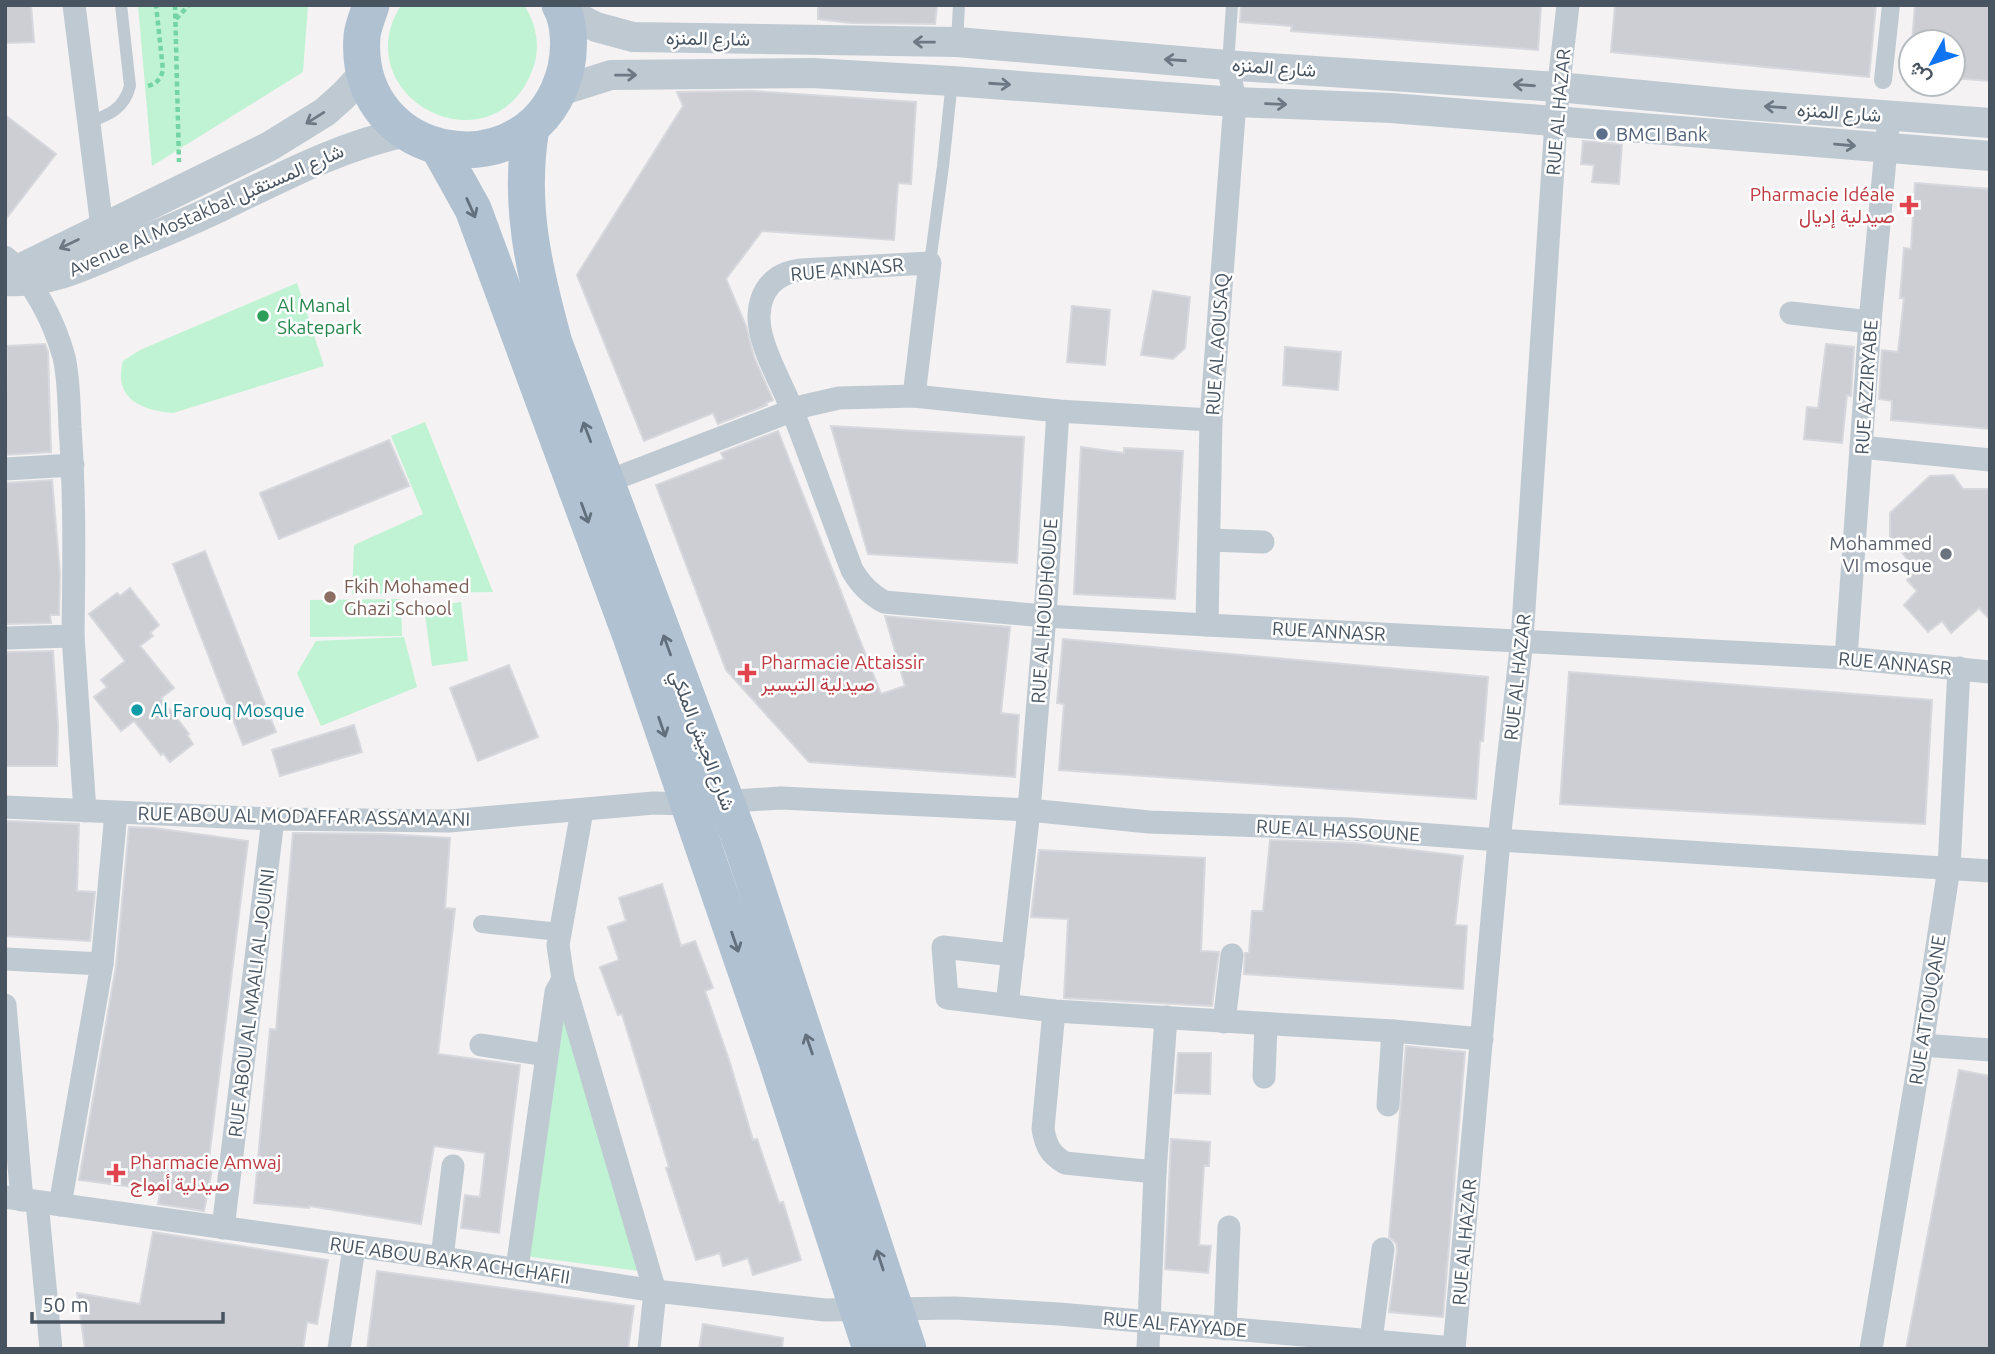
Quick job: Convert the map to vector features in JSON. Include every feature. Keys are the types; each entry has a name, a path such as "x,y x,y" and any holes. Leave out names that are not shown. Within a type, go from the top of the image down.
{"main road":[{"path":"371,5 362,35 365,72 374,95 387,116 406,132 439,148 471,151 503,144 531,128 560,91 570,51 561,7"},
{"name":"شارع الجيش الملكي","path":"531,128 525,194 538,284 554,343 744,847 908,1349"},
{"name":"شارع الجيش الملكي","path":"439,148 473,209 631,636 771,1045 871,1349"}],"street":[{"path":"74,5 104,242"},
{"name":"RUE AL HAZAR","path":"1454,1348 1499,841 1522,640 1558,87 1568,5"},
{"path":"1883,80 1891,5"},
{"name":"شارع المنزه","path":"561,7 596,27 633,37 957,43 1558,87 1735,104 1990,123"},
{"name":"RUE AL AOUSAQ","path":"1207,625 1211,420 1235,102 1228,64"},
{"name":"Avenue Al Mostakbal شارع المستقبل","path":"104,242 179,190 270,146 325,112 365,72"},
{"name":"شارع المنزه","path":"560,91 611,75 812,73 1235,102 1391,108 1990,156"},
{"name":"RUE AZZIRYABE","path":"1846,658 1870,322 1889,116"},
{"name":"Avenue Al Mostakbal شارع المستقبل","path":"13,273 219,207 308,164 348,148 406,132"},
{"name":"RUE ANNASR","path":"914,396 930,262 790,271 771,281 761,302 760,326 852,570 861,585 884,602 1045,616 1846,658 1990,672"},
{"path":"13,273 57,336 64,360 73,465 73,635 85,811"},
{"path":"1791,313 1870,322"},
{"path":"606,482 826,399 914,396 1058,411 1211,420"},
{"name":"RUE AL HOUDHOUDE","path":"1007,1005 1029,810 1058,411"},
{"path":"1861,447 1990,460"},
{"path":"5,469 73,465"},
{"path":"1210,540 1263,542"},
{"path":"5,638 73,635"},
{"name":"RUE ATTOUQANE","path":"1871,1349 1949,868 1959,668"},
{"name":"RUE AL HASSOUNE","path":"687,804 781,798 1029,810 1149,822 1351,829 1499,841 1990,871"},
{"name":"RUE ABOU AL MODAFFAR ASSAMAANI","path":"5,807 273,819 449,821 654,803 687,804"},
{"path":"582,811 558,957 655,1291 649,1349"},
{"path":"60,1205 102,964 116,813"},
{"name":"RUE ABOU AL MAALI AL JOUINI","path":"223,1228 273,819"},
{"path":"482,924 560,932"},
{"path":"1013,956 943,947 947,998 1054,1011 1393,1031 1482,1039"},
{"path":"1224,1022 1232,955"},
{"path":"5,959 102,964"},
{"path":"517,1269 546,1055 556,992 563,979"},
{"path":"5,1005 21,1200 51,1349"},
{"path":"1054,1011 1043,1129 1045,1144 1053,1155 1065,1163 1155,1172"},
{"path":"1148,1349 1155,1172 1166,1017"},
{"path":"1264,1077 1266,1025"},
{"path":"1388,1105 1393,1031"},
{"path":"481,1045 546,1055"},
{"path":"1922,1045 1990,1050"},
{"path":"442,1258 453,1166"},
{"name":"RUE ABOU BAKR ACHCHAFII","path":"21,1200 442,1258 655,1291 825,1310 895,1308"},
{"path":"1225,1329 1229,1227"},
{"path":"340,1349 354,1247"},
{"path":"1371,1340 1383,1249"},
{"name":"RUE AL FAYYADE","path":"895,1308 955,1308 1148,1321 1225,1329 1266,1340 1371,1340 1454,1348"}],"lane":[{"path":"89,122 120,108 127,97 130,86 121,5"},
{"path":"957,43 959,5"},
{"path":"1228,64 1233,5"},
{"path":"930,262 952,81"}],"path":[{"path":"130,86 151,85 161,78 163,70 156,5"},
{"path":"175,5 179,190"},
{"path":"175,19 189,5"}],"green space":[{"path":"138,5 308,5 303,72 152,166"},
{"path":"401,5 524,5 535,29 535,63 512,102 486,117 458,120 430,111 407,93 392,69 389,38"},
{"name":"Al Manal Skatepark","path":"297,283 324,366 173,413 140,405 126,393 121,374 123,361 140,350"},
{"path":"425,422 493,592 352,594 354,545 423,514 391,436"},
{"path":"401,599 402,636 310,637 310,600"},
{"path":"461,602 468,661 432,666 424,607"},
{"path":"404,637 417,687 321,726 297,673 316,641"},
{"path":"559,1003 640,1271 524,1256"}],"building":[{"path":"5,5 31,5 34,42 5,43"},
{"path":"818,5 937,5 935,24 851,23 818,19"},
{"path":"1241,5 1541,5 1538,50 1291,31 1292,26 1240,22"},
{"path":"1615,5 1876,5 1869,77 1611,52"},
{"path":"1915,5 1990,5 1990,81 1967,79 1967,28 1913,28"},
{"path":"751,91 916,102 911,184 898,183 894,240 762,231 726,279 746,326 754,357 773,400 766,403 767,405 718,424 713,413 644,441 577,275 683,106 677,92"},
{"path":"5,115 56,154 5,220"},
{"path":"1583,141 1622,144 1619,184 1592,182 1594,165 1581,164"},
{"path":"1915,183 1990,189 1990,429 1891,420 1892,401 1879,399 1882,350 1898,352 1904,298 1900,298 1904,248 1911,249"},
{"path":"1153,291 1190,297 1185,348 1173,359 1141,355"},
{"path":"1072,306 1110,310 1105,365 1067,362"},
{"path":"45,344 48,352 51,452 5,455 7,346"},
{"path":"1826,344 1854,347 1851,396 1847,395 1842,443 1804,439 1807,407 1818,408"},
{"path":"1285,347 1341,352 1338,390 1283,385"},
{"path":"831,426 1024,437 1017,563 868,554"},
{"path":"778,431 881,694 905,686 885,616 1010,627 1001,713 1019,715 1015,777 809,762 726,670 656,485 724,459 721,453"},
{"path":"389,440 409,486 279,539 260,493"},
{"path":"1081,447 1124,453 1124,448 1183,451 1175,599 1074,594"},
{"name":"Mohammed VI mosque","path":"1953,475 1963,489 1990,489 1990,620 1979,608 1951,633 1942,621 1928,632 1904,605 1917,591 1907,580 1916,570 1890,538 1890,513 1930,476"},
{"path":"52,480 60,574 59,615 50,615 51,623 5,624 5,483"},
{"path":"205,551 276,732 243,745 173,564"},
{"name":"Al Farouq Mosque","path":"130,588 159,625 150,633 153,636 140,646 174,688 161,698 189,734 187,735 193,744 170,762 163,753 161,755 134,721 121,731 94,697 107,687 101,680 125,661 89,614 117,593 120,596"},
{"path":"1063,639 1488,677 1476,799 1059,770 1064,704 1057,703"},
{"path":"53,651 58,726 57,766 5,766 5,652"},
{"path":"509,665 538,737 478,761 450,688"},
{"path":"1569,672 1932,700 1925,824 1560,804"},
{"path":"354,725 362,752 280,776 272,750"},
{"path":"5,821 79,824 77,891 95,892 90,941 5,936"},
{"path":"129,827 248,841 209,1159 214,1160 204,1211 158,1204 160,1193 156,1190 79,1180 116,966"},
{"path":"293,833 450,838 445,908 455,909 438,1054 520,1065 499,1233 461,1228 465,1195 480,1197 485,1153 434,1146 421,1224 309,1206 254,1203 270,1029 276,1030"},
{"path":"1270,840 1354,843 1463,856 1455,925 1467,926 1463,989 1244,974 1245,953 1249,953 1252,911 1263,911"},
{"path":"1039,850 1205,858 1201,951 1219,952 1212,1006 1064,998 1068,919 1031,917"},
{"path":"662,884 681,946 695,941 713,988 705,991 753,1140 757,1139 779,1203 783,1202 801,1260 753,1275 748,1258 723,1266 720,1253 696,1260 666,1168 669,1167 622,1014 618,1015 600,967 619,960 608,927 626,921 619,898"},
{"path":"1406,1046 1465,1052 1443,1317 1389,1312 1397,1250 1396,1243 1389,1237"},
{"path":"1178,1053 1211,1053 1210,1094 1175,1093"},
{"path":"1959,1070 1990,1076 1990,1349 1906,1349"},
{"path":"1171,1139 1210,1142 1209,1166 1204,1166 1199,1245 1211,1246 1208,1273 1165,1269"},
{"path":"153,1232 328,1260 317,1324 307,1322 303,1349 85,1349 77,1293 140,1304"},
{"path":"377,1271 634,1306 628,1349 367,1349"},
{"path":"703,1324 783,1338 782,1349 699,1349"}],"place":[{"name":"BMCI Bank","path":"1602,134"},
{"name":"Pharmacie Idéale صيدلية إديال","path":"1909,205"},
{"name":"Al Manal Skatepark","path":"263,316"},
{"name":"Mohammed VI mosque","path":"1946,554"},
{"name":"Fkih Mohamed Ghazi School","path":"330,597"},
{"name":"Pharmacie Attaissir صيدلية التيسير","path":"747,673"},
{"name":"Al Farouq Mosque","path":"137,710"},
{"name":"Pharmacie Amwaj صيدلية أمواج","path":"116,1173"}]}
